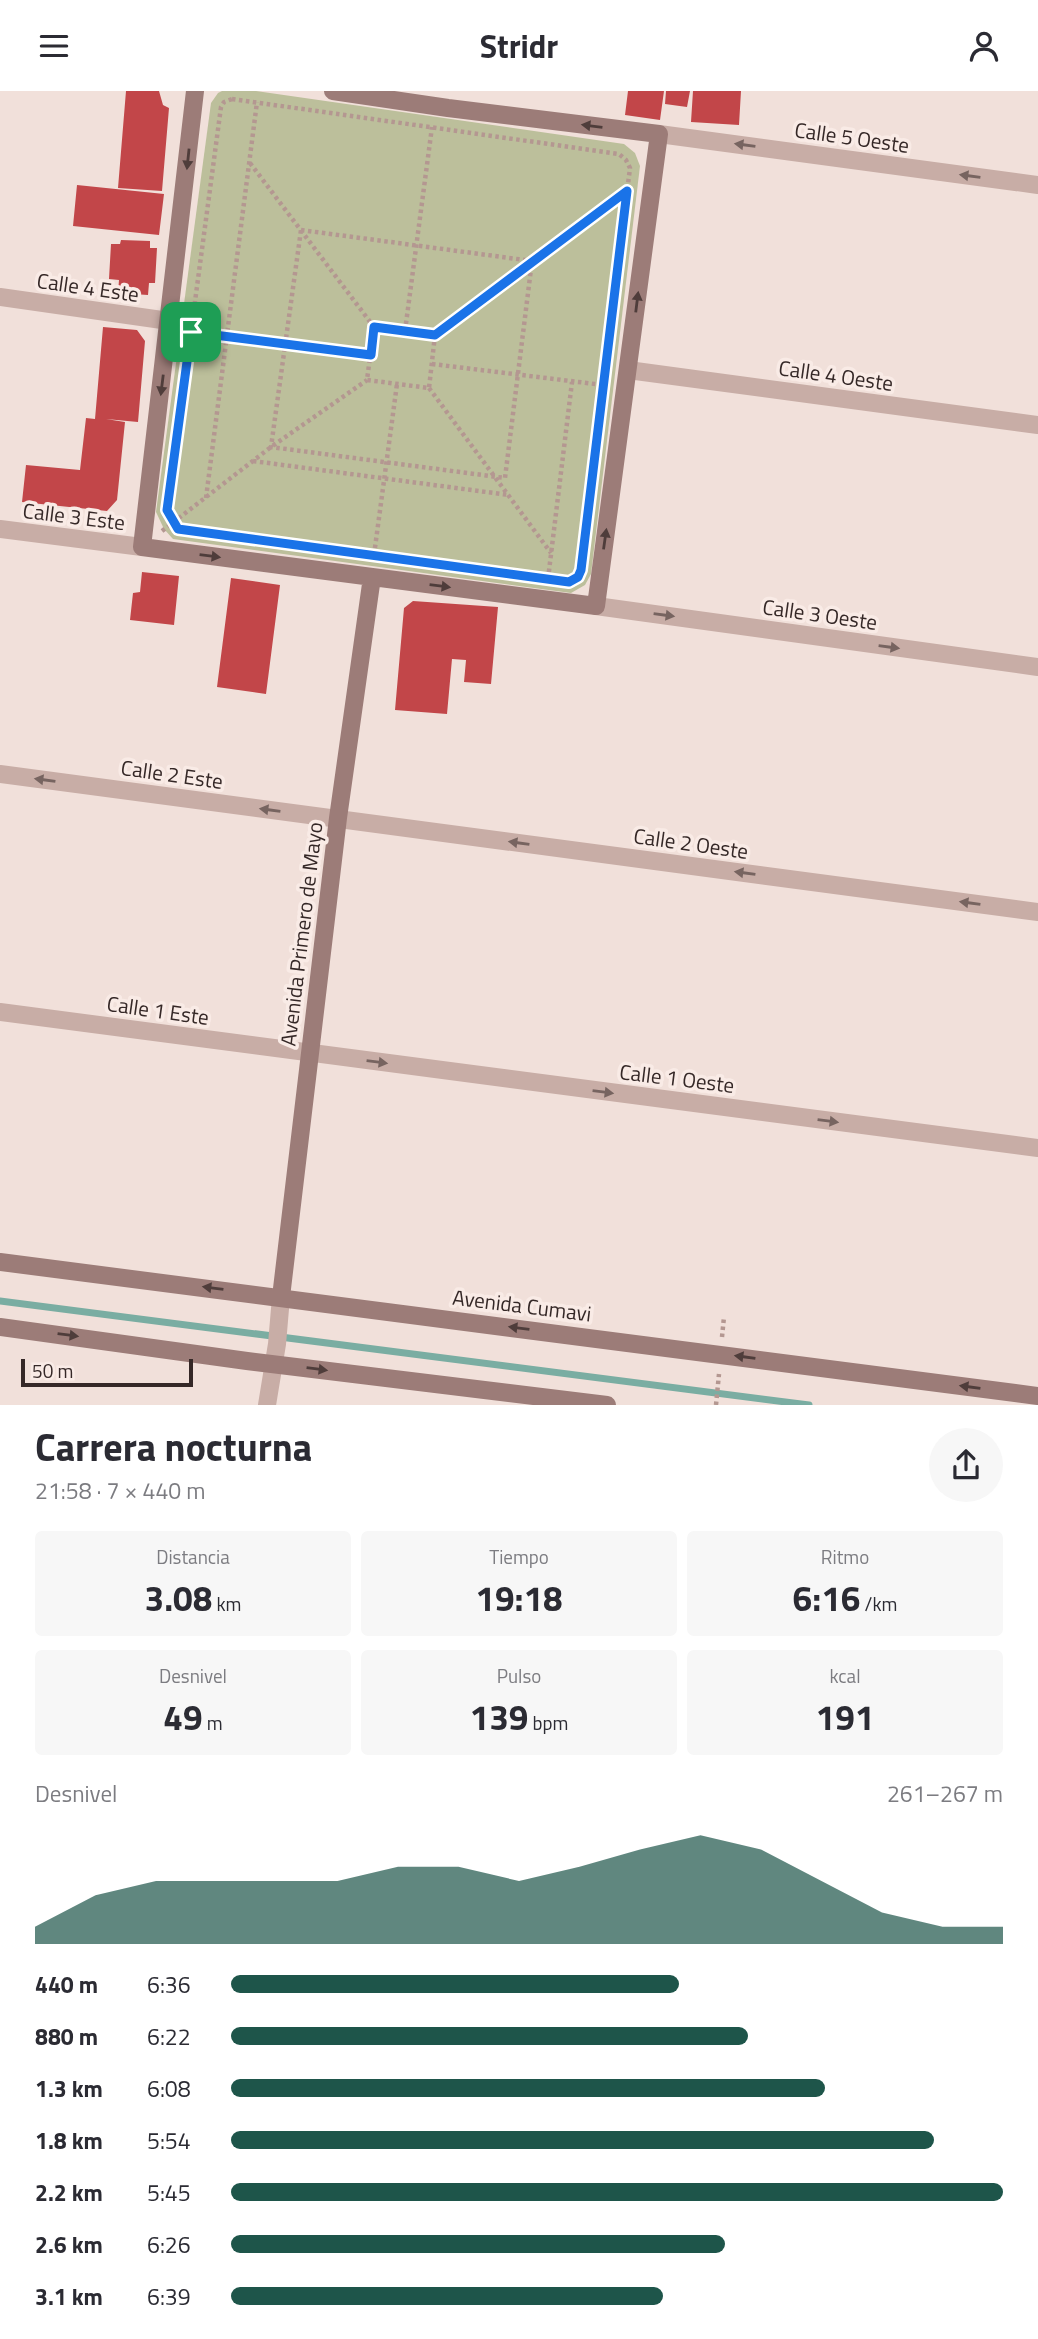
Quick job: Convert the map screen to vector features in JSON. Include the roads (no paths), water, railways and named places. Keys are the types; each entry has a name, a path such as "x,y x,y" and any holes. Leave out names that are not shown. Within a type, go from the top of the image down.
{"street":[{"path":"195,91 142,547 596,606 659,134 444,102 333,91"},
{"name":"Calle 5 Oeste","path":"659,134 1038,185"},
{"name":"Calle 4 Este","path":"0,297 169,321"},
{"name":"Calle 4 Oeste","path":"628,370 1038,425"},
{"name":"Calle 3 Este","path":"0,529 142,547"},
{"name":"Avenida Primero de Mayo","path":"280,1302 338,818 372,577"},
{"name":"Calle 3 Oeste","path":"596,606 1038,667"},
{"name":"Calle 2 Este","path":"0,774 338,818"},
{"name":"Calle 2 Oeste","path":"338,818 1038,912"},
{"name":"Calle 1 Este","path":"0,1012 309,1053"},
{"name":"Calle 1 Oeste","path":"309,1053 1038,1148"},
{"name":"Avenida Cumavi","path":"0,1262 280,1302 1038,1396"},
{"path":"267,1405 277,1344 280,1302"},
{"path":"0,1327 607,1405"}],"waterway":[{"path":"0,1301 809,1405"}]}
